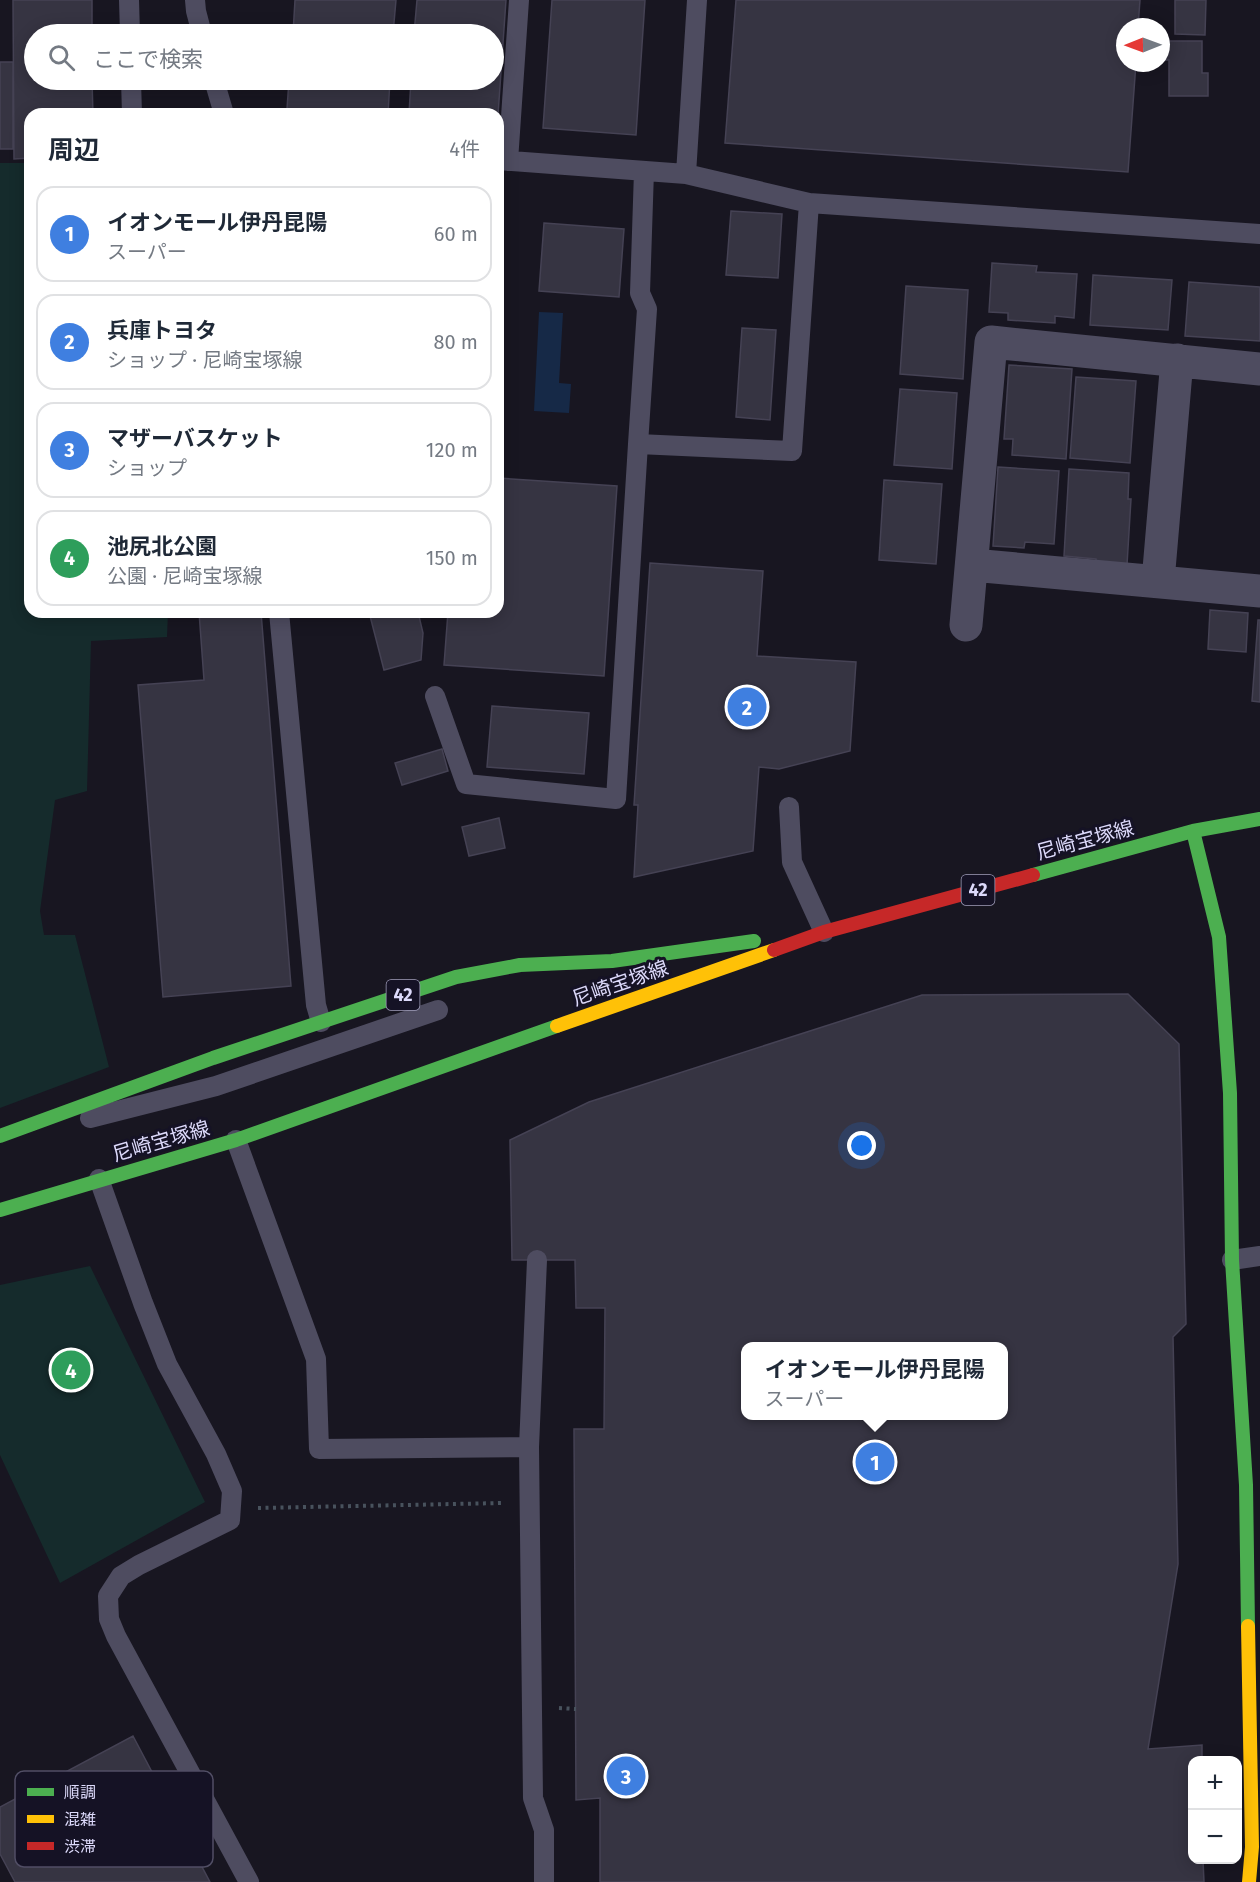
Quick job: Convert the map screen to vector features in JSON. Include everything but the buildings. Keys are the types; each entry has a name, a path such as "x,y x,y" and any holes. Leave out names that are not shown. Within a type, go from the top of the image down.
{"main road":[{"name":"尼崎宝塚線","path":"0,1210 236,1140 824,932 1193,831 1260,819"},
{"path":"1193,831 1219,937 1230,1093 1232,1260 1250,1393 1246,1485 1255,1694 1250,1882"},
{"name":"42","path":"0,1138 213,1058 456,977 520,965 612,961 824,932"}],"street":[{"path":"966,625 991,342 1260,369"},
{"path":"1158,581 1177,360"},
{"path":"972,565 1260,591"}],"lane":[{"path":"129,0 130,24"},
{"path":"195,0 199,24"},
{"path":"504,151 519,0"},
{"path":"686,174 697,0"},
{"path":"131,90 132,108"},
{"path":"217,90 222,108"},
{"path":"504,161 686,174 809,203 1260,234"},
{"path":"435,696 466,784 616,799 647,309 640,293 644,171"},
{"path":"638,444 792,452 809,203"},
{"path":"280,618 316,1005 321,1022"},
{"path":"789,807 792,862 824,932"},
{"path":"0,1138 216,1086 438,1010"},
{"path":"236,1140 316,1359 319,1449 529,1447"},
{"path":"99,1179 167,1364 216,1454 232,1491 230,1520 138,1565 121,1576 108,1596 109,1619 116,1636 189,1771"},
{"path":"1232,1260 1260,1256"},
{"path":"537,1260 529,1447 533,1798 544,1830 544,1882"},
{"path":"213,1815 249,1882"}],"path":[{"path":"252,1508 510,1503"},
{"path":"554,1708 576,1709"}],"green space":[{"path":"0,163 24,163 24,618 168,618 167,637 91,641 87,791 55,800 40,911 44,935 75,935 109,1067 0,1108"},
{"path":"90,1266 205,1502 60,1583 0,1455 0,1285"}],"water":[{"path":"539,312 563,313 559,383 571,384 569,413 534,411"}],"traffic: fast":[{"path":"1033,875 1193,831 1260,819"},
{"path":"1193,831 1219,937 1230,1093 1232,1260 1246,1485 1248,1626"},
{"path":"0,1136 213,1058 456,977 520,965 612,961 754,941"},
{"path":"0,1210 236,1140 557,1026"}],"traffic: slow":[{"path":"557,1026 774,950"},
{"path":"1248,1626 1252,1847 1249,1882"}],"traffic: jam":[{"path":"774,950 824,932 1033,875"}],"place":[{"name":"兵庫トヨタ","path":"747,707"},
{"name":"池尻北公園","path":"71,1370"},
{"name":"イオンモール伊丹昆陽","path":"875,1462"},
{"name":"マザーバスケット","path":"626,1776"}]}
